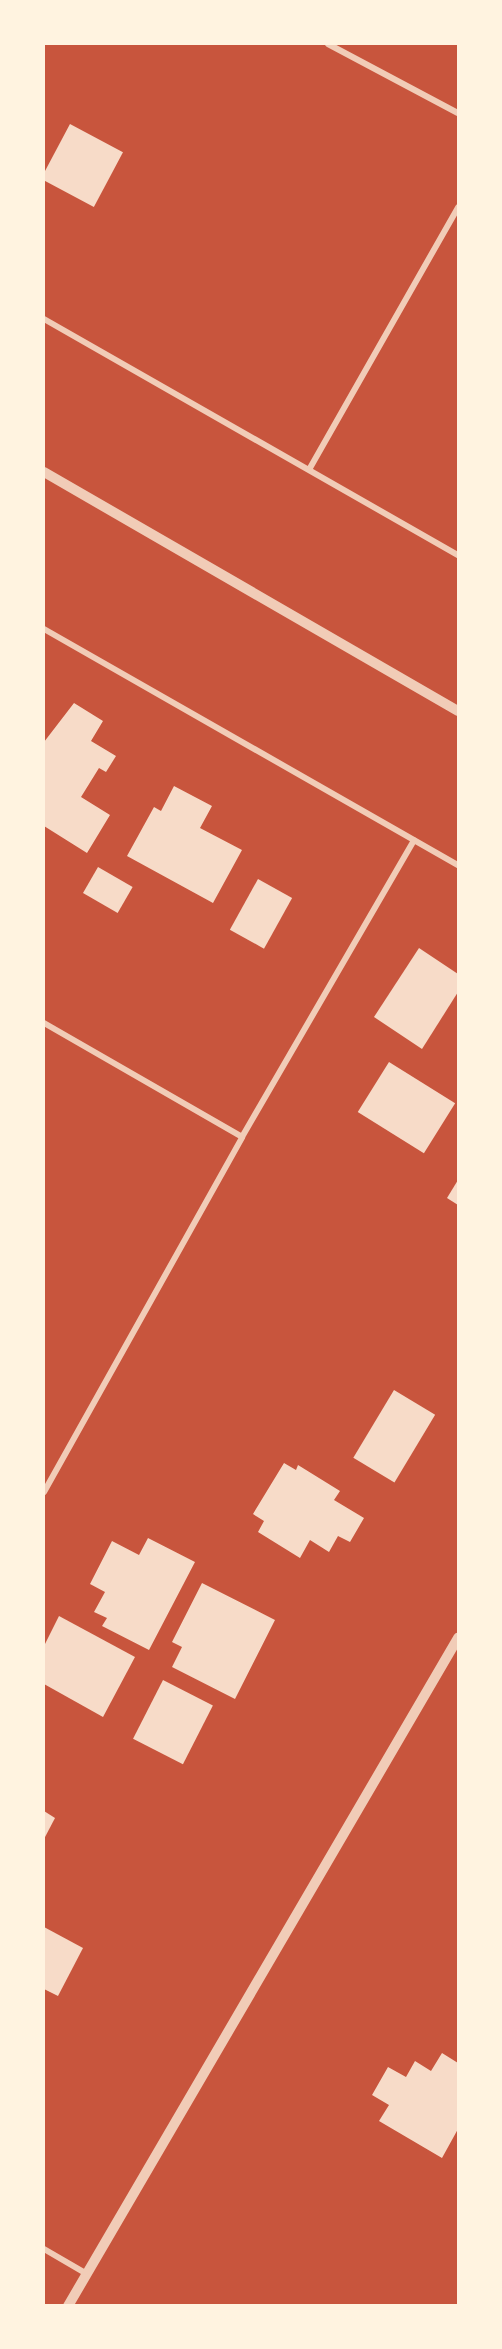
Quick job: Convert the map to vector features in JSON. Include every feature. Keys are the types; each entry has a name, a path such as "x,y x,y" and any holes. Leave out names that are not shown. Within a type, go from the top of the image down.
{"street":[{"path":"328,44 459,113"},
{"path":"310,468 459,207"},
{"path":"44,319 310,468 459,555"},
{"path":"44,472 459,711"},
{"path":"44,629 459,865"},
{"path":"44,1492 242,1137 414,840"},
{"path":"44,1023 242,1137"},
{"path":"68,2306 459,1638"},
{"path":"44,2249 87,2274"}],"building":[{"path":"70,124 123,152 94,207 44,180 44,173"},
{"path":"74,703 103,721 91,741 116,756 106,772 99,768 81,797 110,815 87,853 44,826 44,742"},
{"path":"174,786 212,806 200,828 242,850 213,903 127,856 154,807 161,811"},
{"path":"98,867 133,887 118,913 83,893"},
{"path":"258,879 292,898 264,949 230,930"},
{"path":"419,948 458,974 458,992 422,1049 374,1017"},
{"path":"389,1062 455,1103 424,1153 358,1112"},
{"path":"458,1180 458,1205 447,1198"},
{"path":"394,1390 435,1415 394,1482 353,1458"},
{"path":"284,1463 296,1470 298,1465 340,1491 334,1500 364,1518 350,1542 338,1536 329,1552 310,1540 300,1558 258,1532 264,1521 253,1514"},
{"path":"148,1538 195,1562 149,1650 102,1626 107,1618 94,1612 105,1592 90,1584 112,1541 139,1555"},
{"path":"202,1583 275,1620 235,1699 172,1667 182,1647 172,1642"},
{"path":"59,1616 135,1657 103,1717 44,1684 44,1646"},
{"path":"163,1680 213,1705 183,1764 133,1739"},
{"path":"44,1811 55,1818 44,1839"},
{"path":"44,1927 83,1948 58,1996 44,1989"},
{"path":"442,2053 458,2063 458,2129 442,2158 379,2121 389,2105 372,2095 388,2067 406,2077 415,2061 431,2071"}]}
